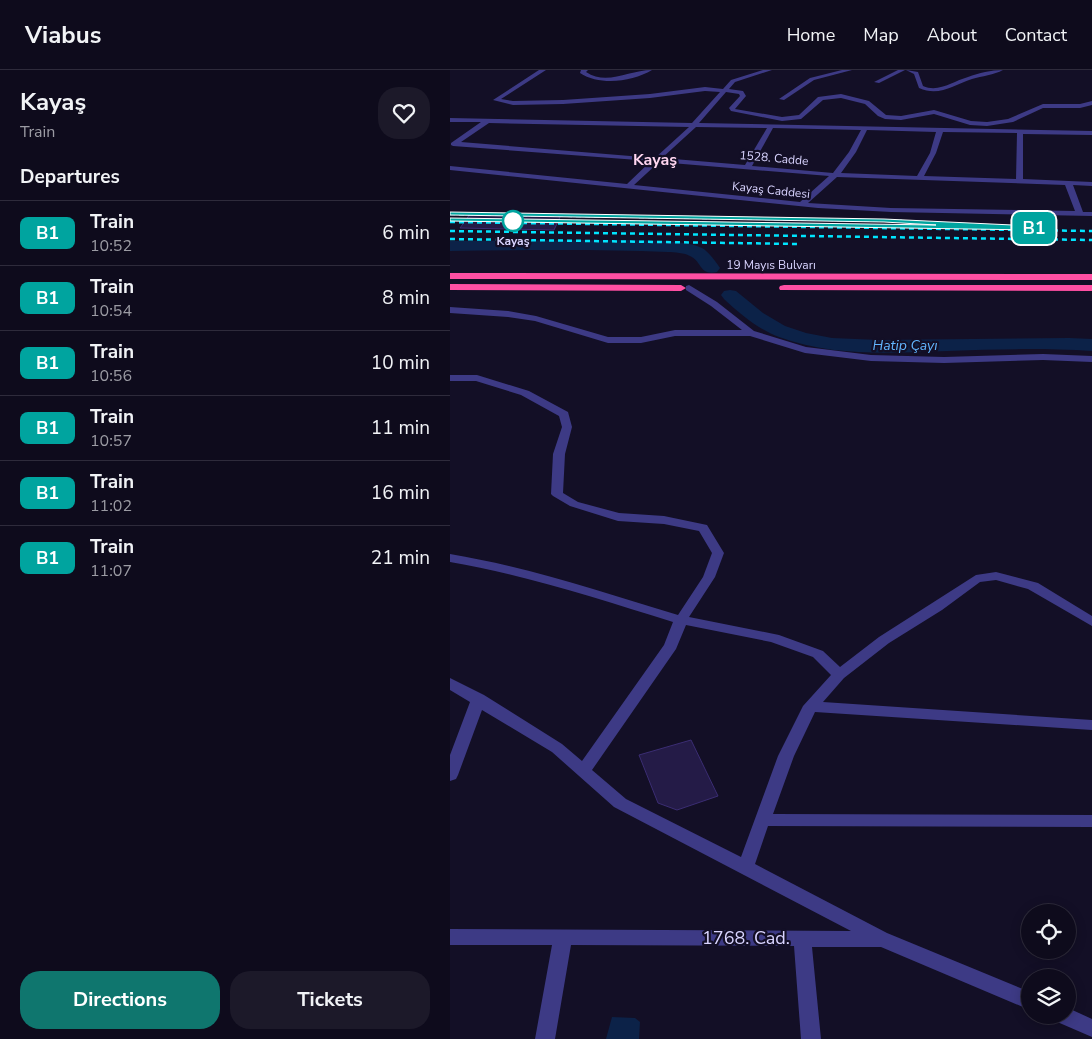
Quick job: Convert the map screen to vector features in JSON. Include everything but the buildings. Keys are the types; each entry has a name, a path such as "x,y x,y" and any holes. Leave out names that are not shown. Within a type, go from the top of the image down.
{"highway":[{"path":"724,278 770,274 1092,272"},
{"name":"19 Mayıs Bulvarı","path":"450,276 724,278 1092,277"},
{"path":"450,288 708,288"},
{"name":"19 Mayıs Bulvarı","path":"1092,288 781,288 858,292 1092,293"}],"street":[{"path":"542,70 496,100 513,103 563,102 650,96 704,89 741,92 743,95 732,108 734,110 788,119 803,116 814,100 831,96 848,97 864,101 872,106 880,115 886,117 901,118 926,112 951,115 961,122 982,124 1008,121 1042,106 1081,106 1092,103"},
{"path":"585,70 582,72 586,76 615,79 649,70"},
{"path":"596,70 592,72 595,75 604,77 637,70"},
{"path":"628,187 694,125 733,81 769,70"},
{"path":"827,76 827,74 834,70"},
{"path":"782,99 810,81 849,70"},
{"path":"877,82 902,70"},
{"path":"909,70 916,73 918,83 923,88 932,90 944,89 971,77 1000,70"},
{"path":"450,120 1091,134"},
{"path":"452,144 488,120"},
{"path":"747,168 771,127"},
{"path":"802,204 838,175 853,155 865,128"},
{"path":"919,179 933,153 940,130"},
{"path":"1020,131 1020,182"},
{"name":"1528. Cadde","path":"452,144 838,175 1092,184"},
{"name":"Kayaş Caddesi","path":"450,168 802,204 891,210 1092,214"},
{"path":"1068,183 1080,214"},
{"path":"689,288 714,304 751,334"},
{"path":"450,310 508,314 536,319 608,340 642,340 675,333 751,334 805,350 871,358 1092,359"},
{"path":"450,378 477,378 525,392 564,414 567,426 559,454 557,494 574,504 618,517 664,520 704,528 718,553 710,576 681,620 671,646 583,771"},
{"path":"450,558 486,564 554,581 681,620 774,638 818,654 839,675"},
{"path":"745,868 786,756 810,706 839,675 884,640 937,607 976,578 996,576 1033,586 1092,622"},
{"path":"450,682 557,748 620,803 882,939"},
{"path":"450,775 479,699"},
{"path":"810,706 1092,725"},
{"path":"763,820 1092,821"},
{"name":"1768. Cad.","path":"450,937 882,939 1021,997"},
{"path":"545,1039 563,937"},
{"path":"802,939 810,1039"},
{"path":"1076,1021 1092,1028"}],"water":[{"path":"612,1017 635,1018 640,1022 639,1039 606,1039"}],"waterway":[{"name":"Hatip Çayı","path":"450,246 583,245 671,247 697,252 711,268"},
{"name":"Hatip Çayı","path":"730,295 756,317 778,330 801,338 832,344 879,346 1024,343 1092,345"}],"railway":[{"path":"450,214 902,221"},
{"path":"450,222 1092,231"},
{"path":"450,231 1092,240"},
{"path":"450,239 800,244"}],"train":[{"name":"B1","path":"450,214 884,220 1034,228 450,220"}],"place":[{"name":"Kayaş","path":"513,221"}],"district":[{"name":"Kayaş","path":"655,159"}]}
